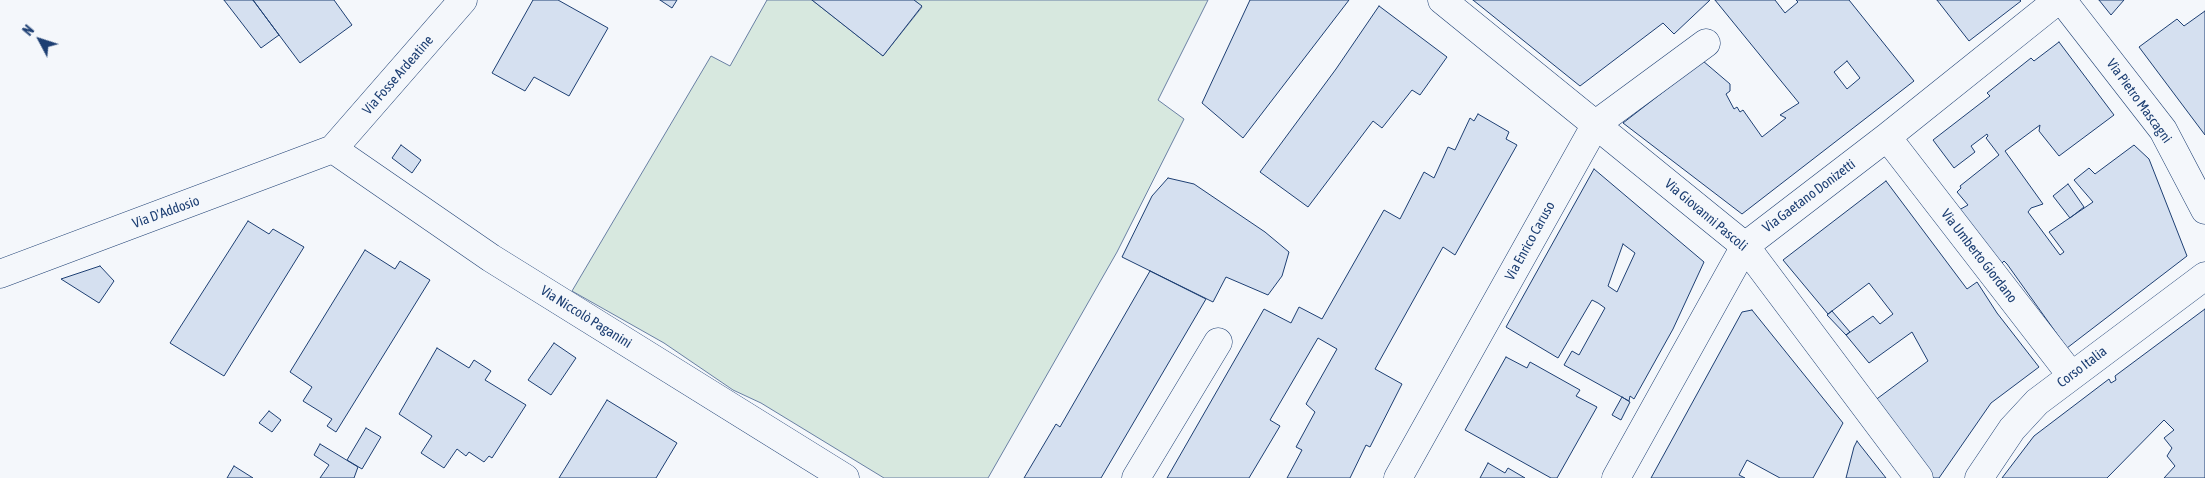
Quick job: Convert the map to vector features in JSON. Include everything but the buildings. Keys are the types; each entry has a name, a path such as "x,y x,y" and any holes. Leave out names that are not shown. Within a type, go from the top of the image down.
{"street":[{"name":"Via Fosse Ardeatine","path":"333,150 463,0"},
{"name":"Via Giovanni Pascoli","path":"1442,0 1745,246 1919,478"},
{"name":"Via Gaetano Donizetti","path":"1616,478 1745,246 1887,137 2058,0"},
{"name":"Via Pietro Mascagni","path":"2062,0 2164,130 2205,210"},
{"name":"Via Enrico Caruso","path":"1398,478 1596,124 1706,44"},
{"name":"Via Umberto Giordano","path":"1887,137 2071,375"},
{"name":"Via D'Addosio","path":"0,274 333,150"},
{"name":"Via Niccolò Paganini","path":"333,150 491,258 845,478"},
{"name":"Corso Italia","path":"1979,478 2012,429 2038,402 2071,375 2205,276"},
{"path":"1136,478 1218,342"}],"shaded area":[{"path":"767,0 812,0 883,56 922,7 914,0 1208,0 1158,100 1184,119 1117,252 988,478 884,478 761,403 733,390 664,343 572,291 711,56 730,66"}]}
